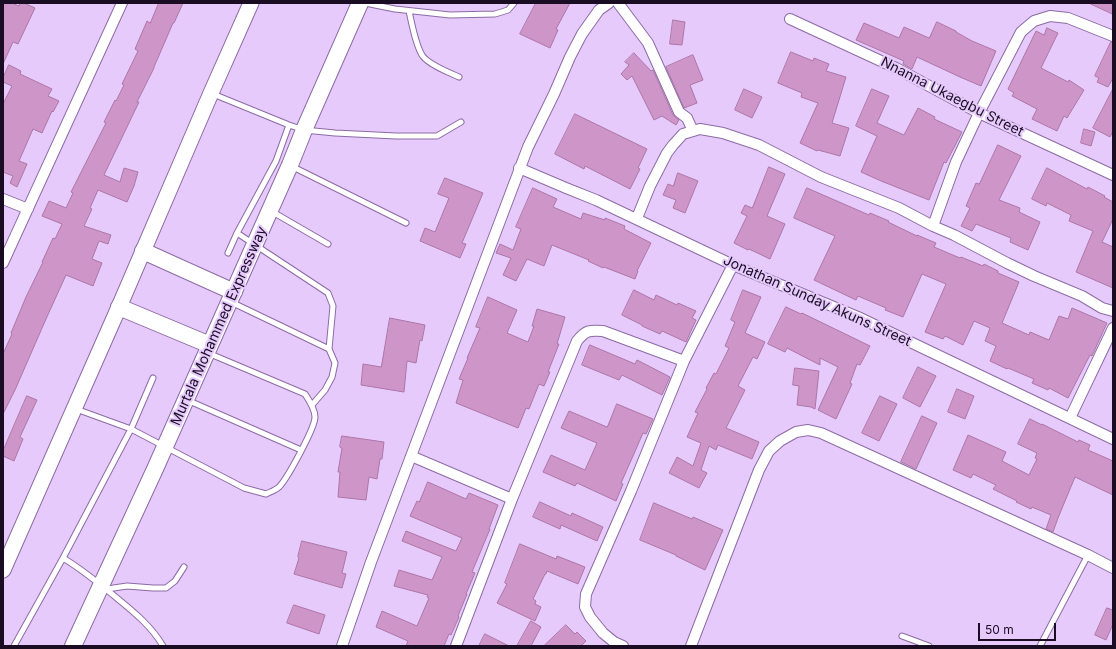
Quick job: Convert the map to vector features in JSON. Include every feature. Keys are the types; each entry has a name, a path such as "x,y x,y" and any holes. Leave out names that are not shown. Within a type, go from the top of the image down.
{"main road":[{"path":"3,570 251,3"},
{"name":"Murtala Mohammed Expressway","path":"73,646 104,587 290,165 297,127 360,3"},
{"path":"143,251 232,296"},
{"path":"119,307 209,349"}],"street":[{"path":"3,263 122,3"},
{"path":"342,646 371,562 519,168 582,34 599,10 609,3"},
{"path":"618,3 648,43 679,112 687,118 693,131"},
{"path":"933,226 956,162 979,113 1021,32 1034,21 1050,16 1068,18 1113,36"},
{"name":"Nnanna Ukaegbu Street","path":"790,19 896,68 979,113 1113,175"},
{"path":"637,218 650,186 667,154 683,134 700,129 724,133 759,145 821,177 899,208 1034,276 1082,296 1102,308 1113,311"},
{"name":"Jonathan Sunday Akuns Street","path":"519,168 637,218 732,264 858,317 1113,439"},
{"path":"3,199 28,209"},
{"path":"623,646 614,642 603,633 590,617 585,607 586,594 631,491 684,361 732,264"},
{"path":"1070,418 1113,328"},
{"path":"456,646 512,499 578,341 584,333 594,330 603,331 684,361"},
{"path":"691,646 760,470 769,451 780,441 796,432 808,430 821,433 1088,555 1113,568"},
{"path":"411,456 512,499"}],"lane":[{"path":"365,3 383,7 450,15 495,14 508,10 514,3"},
{"path":"409,10 414,35 422,57 440,69 459,77"},
{"path":"211,92 297,127 335,133 396,136 437,136 461,122"},
{"path":"228,253 237,233 276,161 297,127"},
{"path":"290,165 406,223"},
{"path":"270,210 328,244"},
{"path":"237,233 328,294 333,306 329,349 335,363 332,377 325,390 312,405"},
{"path":"232,296 329,349"},
{"path":"74,408 131,429 244,488 266,494 279,487 287,477 301,450 315,417 312,405 305,394 209,349"},
{"path":"14,646 63,558 131,429 153,378"},
{"path":"186,400 301,450"},
{"path":"1040,646 1088,555"},
{"path":"63,558 83,570 140,616 157,636 163,646"},
{"path":"104,587 127,586 166,588 175,581 184,567"},
{"path":"902,636 929,646"}],"building":[{"path":"3,3 12,3 19,6 20,3 24,3 35,8 18,44 13,42 3,64"},
{"path":"159,3 183,3 137,102 139,102 104,175 120,182 124,168 138,172 134,186 127,202 98,190 90,208 92,209 84,226 111,235 108,244 99,241 92,259 102,263 93,286 66,275 3,414 3,354 26,297 53,238 55,239 62,224 42,216 49,201 66,208 73,193 71,192 106,123 104,122 124,85 122,84 138,51 135,49 147,21 150,23"},
{"path":"536,3 570,3 556,29 558,30 550,48 520,34"},
{"path":"1089,3 1113,3 1113,14"},
{"path":"673,20 685,22 682,45 670,44"},
{"path":"937,22 972,41 996,51 981,86 917,57 912,69 903,64 904,61 856,40 864,23 899,38 904,27 929,38"},
{"path":"1047,28 1058,33 1041,68 1068,82 1069,80 1084,90 1067,118 1064,116 1057,131 1032,119 1037,109 1012,96 1014,93 1008,89 1036,31 1044,35"},
{"path":"1111,42 1113,42 1113,78 1108,87 1097,82 1099,78 1095,76"},
{"path":"791,52 813,61 814,58 829,64 826,71 846,77 832,123 849,128 840,156 817,151 800,143 818,103 801,97 802,93 778,83"},
{"path":"634,53 651,71 653,70 673,115 679,120 676,125 662,116 654,120 632,76 627,80 621,74 629,65 625,62"},
{"path":"693,55 703,80 690,85 697,103 684,108 666,67"},
{"path":"9,65 21,71 20,74 52,89 48,96 59,101 53,112 52,111 42,133 33,129 19,161 27,164 17,187 10,183 13,176 3,172 3,104 12,86 3,82 3,78"},
{"path":"744,89 762,97 752,118 735,110"},
{"path":"872,89 889,96 877,123 904,135 918,108 935,117 934,119 962,132 946,163 944,162 929,200 861,172 877,136 856,126"},
{"path":"1113,89 1113,131 1110,137 1093,128"},
{"path":"575,114 647,149 638,168 640,169 630,189 585,166 584,169 555,154"},
{"path":"1084,129 1095,132 1091,146 1081,143"},
{"path":"998,145 1021,156 999,200 1020,208 1019,212 1040,222 1028,250 1010,242 1011,238 976,224 972,231 961,226 970,208 966,206 976,183 979,184"},
{"path":"769,167 785,174 767,216 785,224 770,259 734,243 747,216 741,213 745,205 752,208"},
{"path":"1047,168 1087,189 1088,187 1113,202 1113,219 1102,242 1113,247 1113,288 1076,272 1093,231 1069,221 1071,215 1047,203 1046,206 1032,199"},
{"path":"678,173 698,181 685,213 673,208 676,200 663,195 668,184 673,186"},
{"path":"445,178 483,193 462,243 466,244 460,258 420,241 425,228 435,232 449,198 438,194"},
{"path":"533,188 557,199 553,207 581,219 583,213 605,220 605,218 625,226 624,229 651,243 637,271 635,279 604,267 603,268 588,261 589,260 552,245 544,266 527,259 516,281 503,275 511,258 496,253 500,244 513,250 521,229 516,227"},
{"path":"807,188 869,215 870,213 889,221 888,222 917,236 936,243 934,247 983,266 984,264 998,271 998,273 1019,282 1002,323 1029,335 1030,332 1049,340 1059,316 1068,319 1072,308 1107,323 1092,356 1090,355 1068,398 1049,388 1048,390 1032,383 1034,379 990,361 996,346 985,341 990,328 974,321 963,345 945,336 943,339 925,332 946,284 922,274 903,317 885,310 886,308 858,296 856,300 814,280 835,236 794,218"},
{"path":"634,290 654,300 656,295 677,305 678,303 696,311 692,318 696,320 686,342 662,331 660,334 622,315"},
{"path":"743,290 761,297 745,333 765,342 757,359 753,357 738,386 745,390 726,428 759,442 752,459 718,445 716,450 709,446 701,470 707,473 699,488 669,473 677,457 693,466 701,443 687,437 698,413 695,412 707,389 706,388 714,373 716,374 729,348 725,346 735,322 731,320"},
{"path":"488,297 517,310 507,333 528,342 534,326 532,326 537,309 565,317 557,344 559,344 548,372 550,372 544,386 539,384 529,409 526,408 518,428 456,403 463,380 459,379 480,328 476,327"},
{"path":"786,307 801,314 802,313 870,346 860,365 857,364 850,383 852,384 836,419 818,410 838,367 820,358 820,365 787,348 785,352 768,344"},
{"path":"390,318 425,325 422,341 420,340 416,363 407,361 404,392 361,385 363,364 381,367"},
{"path":"590,345 635,364 637,360 670,377 662,395 622,375 619,380 582,365"},
{"path":"918,367 936,376 920,407 903,398"},
{"path":"795,368 819,371 815,409 797,405 799,386 793,385"},
{"path":"957,389 974,396 965,419 948,412"},
{"path":"27,396 37,400 20,437 23,439 14,461 3,456 3,451"},
{"path":"880,396 897,404 879,441 862,433"},
{"path":"617,404 653,419 646,434 643,433 621,483 623,484 616,501 577,483 575,486 543,472 551,455 585,470 597,443 561,428 569,411 607,427"},
{"path":"922,416 937,423 916,469 901,462"},
{"path":"1030,419 1078,442 1079,440 1090,445 1088,450 1113,461 1113,495 1075,477 1053,532 1046,529 1051,515 1032,507 1031,509 1016,502 1017,501 993,489 996,485 973,474 971,478 953,470 968,435 1006,452 1002,461 1029,475 1037,459 1035,458 1037,453 1018,444"},
{"path":"342,436 384,442 377,479 369,477 366,500 338,497 340,472 338,472 342,448 340,447"},
{"path":"428,482 466,499 469,493 498,505 490,529 472,572 475,573 458,616 459,617 444,646 406,646 408,641 376,627 382,611 417,626 429,598 427,597 428,595 394,586 399,570 432,580 442,557 402,541 406,531 456,551 462,538 410,516 417,501 419,502"},
{"path":"540,502 571,516 572,513 603,527 597,541 561,525 560,529 533,517"},
{"path":"654,503 723,530 705,570 676,555 640,540"},
{"path":"302,541 347,552 342,573 346,574 342,588 294,574"},
{"path":"520,544 556,559 557,556 585,567 578,584 547,571 533,599 536,601 535,604 541,607 535,621 497,603 507,584 505,583"},
{"path":"294,605 325,615 319,634 287,623"},
{"path":"1107,608 1113,610 1113,624 1106,640 1095,635"},
{"path":"531,621 541,627 531,646 517,646"},
{"path":"566,625 575,634 577,632 586,641 581,646 544,646"},
{"path":"485,634 509,646 479,646"}]}
